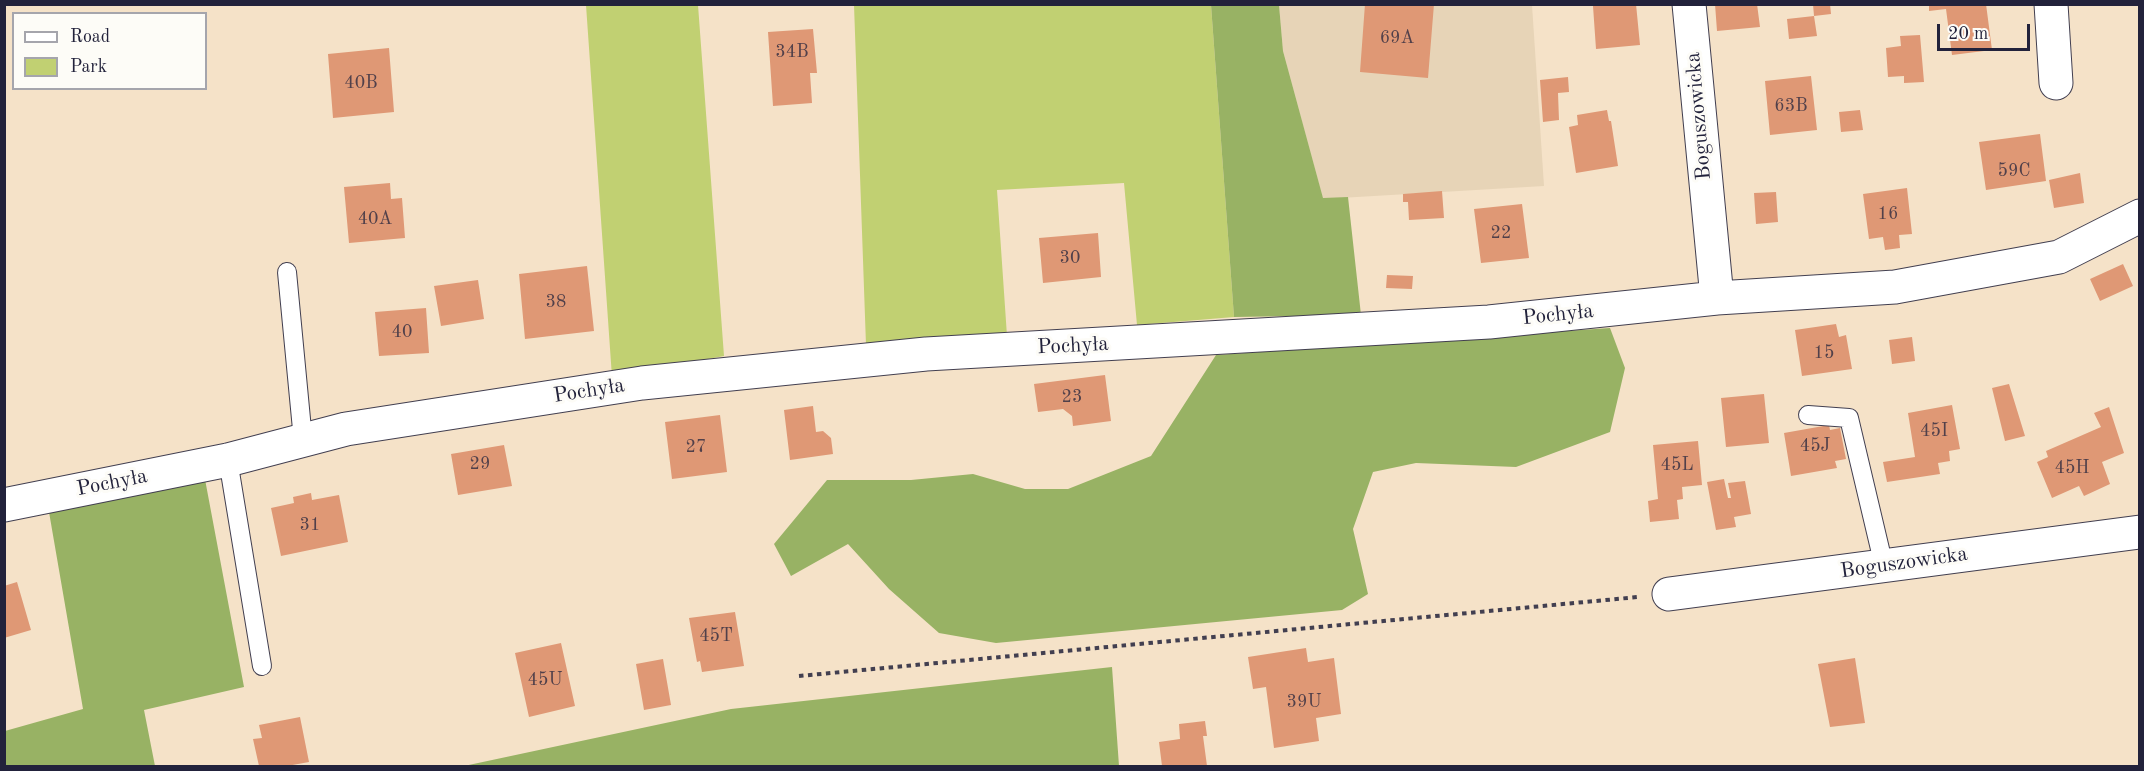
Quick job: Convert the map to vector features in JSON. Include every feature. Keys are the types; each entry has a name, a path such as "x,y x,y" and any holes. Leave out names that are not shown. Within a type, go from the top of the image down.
{"street":[{"name":"Boguszowicka","path":"1689,4 1717,298"},
{"path":"2051,4 2056,83"},
{"name":"Pochyła","path":"4,505 228,460 346,429 642,383 926,354 1489,322 1717,298 1895,287 2059,257 2139,216"},
{"name":"Boguszowicka","path":"1669,594 2139,532"}],"lane":[{"path":"287,272 303,440"},
{"path":"1808,415 1849,418 1884,566"},
{"path":"228,460 262,666"}],"path":[{"path":"799,676 1669,594"}],"shaded area":[{"path":"1279,5 1532,5 1544,186 1323,199 1283,51"}],"green space":[{"path":"586,5 698,5 724,356 612,377"},
{"path":"854,5 1211,5 1234,317 1137,325 1124,183 997,190 1007,336 866,345"},
{"path":"1211,5 1279,5 1283,51 1323,198 1348,197 1361,315 1234,317"},
{"path":"1610,328 1625,368 1610,432 1516,467 1416,463 1373,472 1353,529 1368,594 1342,610 996,643 939,633 889,589 848,544 791,576 774,544 827,480 911,480 973,474 1025,489 1068,489 1151,456 1216,355"},
{"path":"204,474 244,687 144,710 155,766 5,766 5,731 83,709 49,512"},
{"path":"1112,667 1119,766 464,766 731,709"}],"building":[{"path":"1365,4 1434,4 1428,78 1360,72"},
{"path":"1636,4 1640,45 1596,49 1593,6"},
{"path":"1715,4 1757,4 1760,27 1717,31"},
{"path":"1813,4 1830,4 1831,14 1814,16"},
{"path":"1929,4 1986,4 1992,50 1952,55 1946,9 1929,11"},
{"path":"1814,16 1817,36 1789,39 1787,19"},
{"path":"813,29 817,73 810,73 812,103 773,106 768,32"},
{"path":"1920,35 1924,82 1904,83 1904,76 1888,77 1886,48 1901,46 1900,36"},
{"path":"389,48 394,112 333,118 328,54"},
{"path":"1811,76 1817,130 1770,135 1765,81"},
{"path":"1568,77 1569,92 1558,93 1559,120 1543,122 1540,80"},
{"path":"1607,110 1609,121 1611,121 1618,166 1576,173 1569,127 1578,125 1577,115"},
{"path":"1860,110 1863,130 1841,132 1839,112"},
{"path":"2040,134 2046,181 1986,190 1979,142"},
{"path":"2080,173 2084,203 2054,208 2049,180"},
{"path":"390,183 391,199 402,198 405,238 349,243 344,187"},
{"path":"1907,188 1912,234 1899,235 1900,248 1885,250 1883,237 1869,239 1863,194"},
{"path":"1442,191 1444,218 1409,220 1408,202 1403,202 1403,194"},
{"path":"1776,192 1778,222 1756,224 1754,193"},
{"path":"1522,204 1529,258 1481,263 1474,209"},
{"path":"1098,233 1101,277 1043,283 1039,238"},
{"path":"2123,264 2133,286 2100,301 2090,279"},
{"path":"587,266 594,331 525,339 519,274"},
{"path":"1387,275 1413,276 1412,289 1386,288"},
{"path":"478,280 484,319 441,326 434,286"},
{"path":"426,308 429,353 379,356 375,312"},
{"path":"1836,324 1839,337 1846,335 1852,369 1802,376 1795,330"},
{"path":"1912,337 1915,361 1892,364 1889,340"},
{"path":"1105,375 1111,421 1073,426 1072,416 1063,409 1038,412 1034,384"},
{"path":"2009,384 2025,436 2005,441 1992,388"},
{"path":"1764,394 1769,443 1726,447 1721,398"},
{"path":"1952,405 1960,449 1949,451 1950,461 1938,463 1940,474 1887,482 1883,462 1915,457 1908,413"},
{"path":"813,406 816,432 823,431 831,438 833,454 790,460 784,410"},
{"path":"2109,407 2124,453 2102,462 2110,484 2084,496 2079,486 2052,498 2037,462 2048,457 2046,451 2101,427 2094,413"},
{"path":"720,415 727,472 672,479 665,422"},
{"path":"1829,425 1830,430 1840,428 1846,459 1835,461 1837,468 1791,476 1784,433"},
{"path":"1698,441 1702,485 1682,487 1683,499 1677,500 1679,519 1650,522 1648,501 1658,499 1653,445"},
{"path":"504,445 512,486 458,495 451,454"},
{"path":"1724,479 1728,498 1731,498 1728,483 1745,481 1751,514 1734,517 1736,527 1716,530 1707,482"},
{"path":"311,493 312,500 339,495 348,542 281,556 271,508 294,503 293,497"},
{"path":"17,582 31,630 4,638 4,586"},
{"path":"735,612 744,666 702,672 700,661 697,662 689,618"},
{"path":"561,643 575,706 529,717 515,653"},
{"path":"1306,648 1308,662 1334,658 1341,714 1316,718 1319,741 1274,748 1266,687 1253,689 1248,657"},
{"path":"1855,658 1865,723 1830,727 1818,664"},
{"path":"663,659 671,705 644,710 636,664"},
{"path":"300,717 309,762 287,766 259,766 253,739 262,738 259,725"},
{"path":"1205,721 1207,736 1203,736 1207,766 1162,766 1159,742 1180,739 1179,724"}]}
